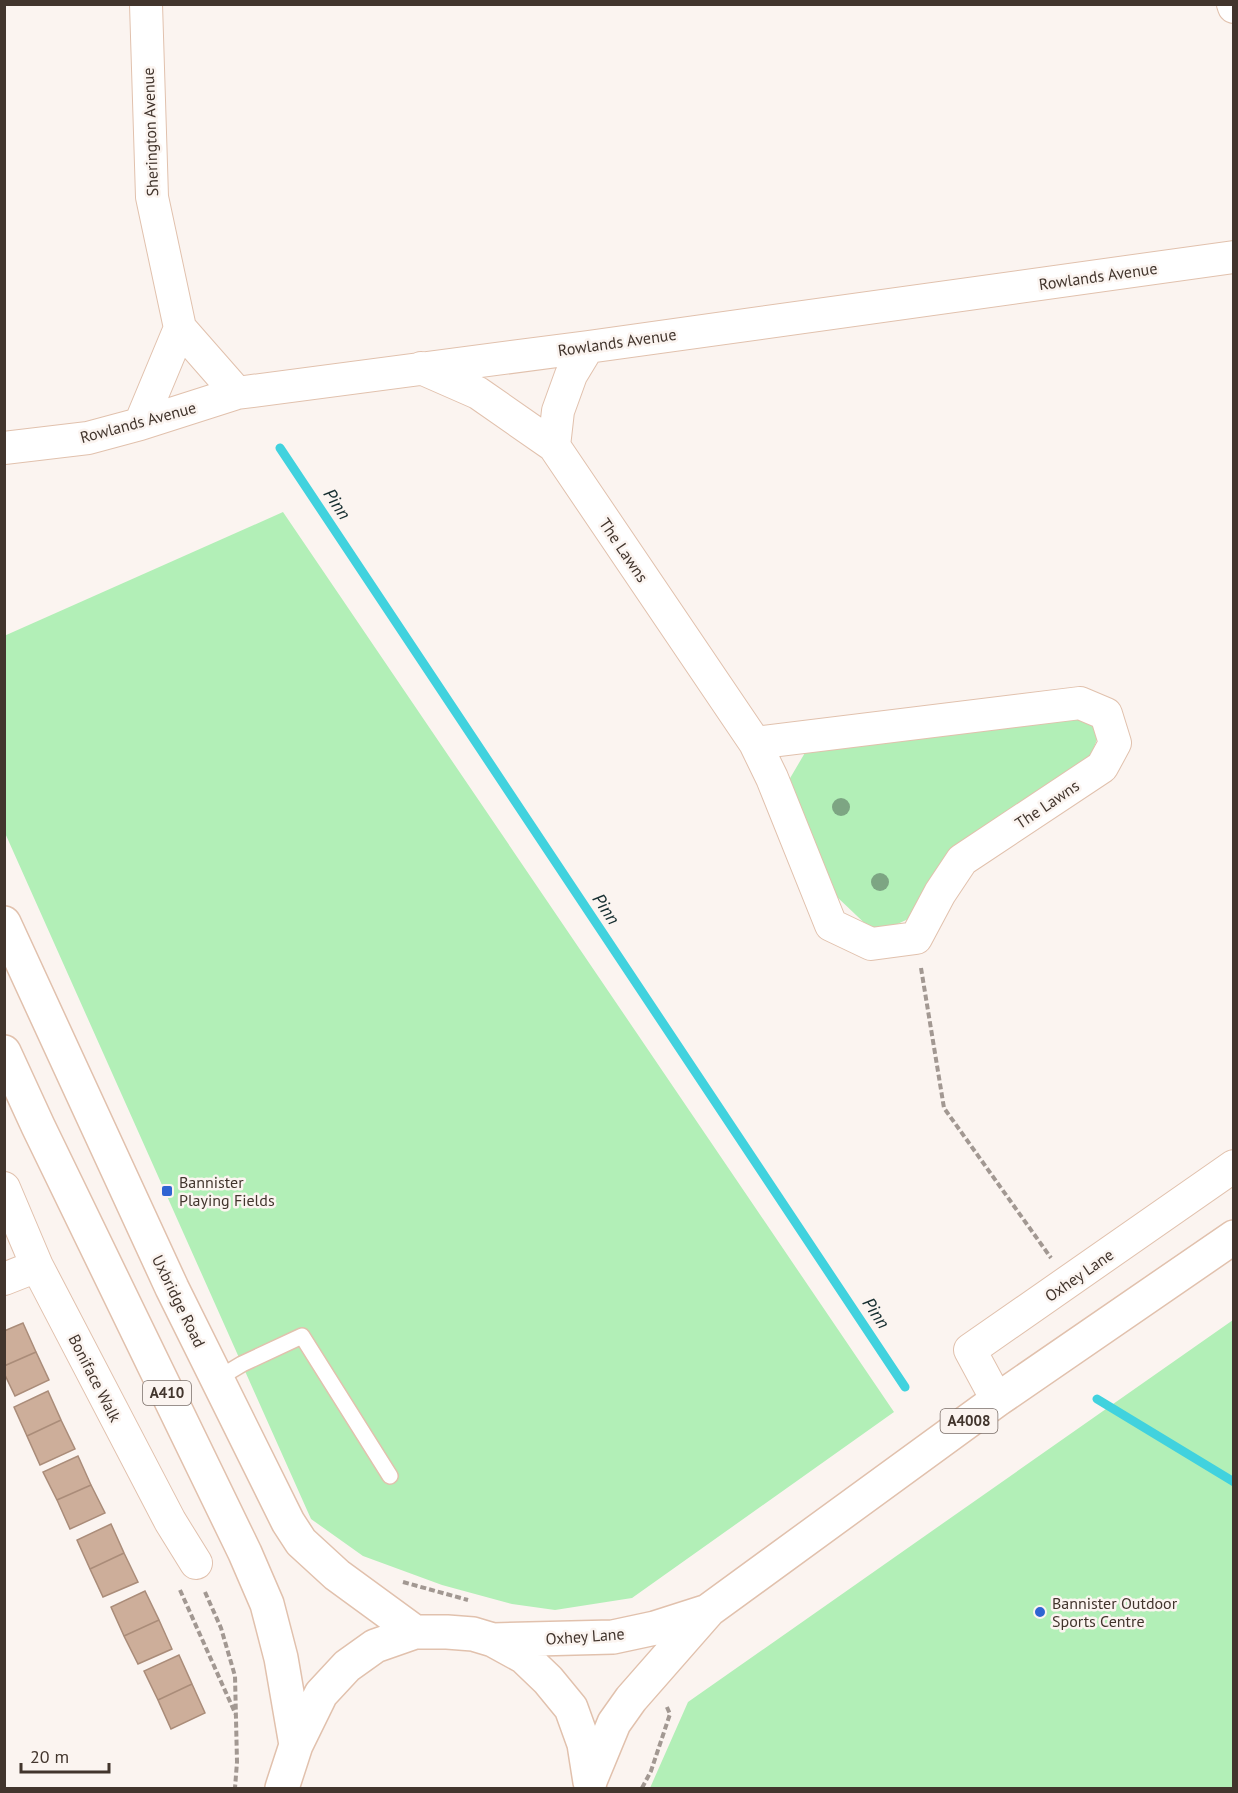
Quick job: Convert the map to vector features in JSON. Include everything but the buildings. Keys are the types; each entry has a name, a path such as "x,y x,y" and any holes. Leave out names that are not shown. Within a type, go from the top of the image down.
{"main road":[{"name":"Uxbridge Road","path":"4,923 172,1288 288,1522 301,1542 337,1575 415,1632"},
{"name":"A410","path":"4,1052 267,1604 281,1658 296,1746"},
{"name":"Oxhey Lane","path":"590,1785 614,1723 631,1699 709,1610 998,1400 1233,1237"},
{"name":"Oxhey Lane","path":"493,1640 613,1637 654,1629 709,1610"},
{"path":"282,1788 296,1746 321,1694 347,1666 375,1646 415,1632 465,1633 493,1640 524,1657 548,1680 571,1708 584,1744 590,1785"}],"street":[{"name":"Sherington Avenue","path":"146,4 152,197 180,328 237,393"},
{"name":"Rowlands Avenue","path":"4,448 88,438 237,393 588,347 1233,257"},
{"path":"140,424 180,328"},
{"path":"421,368 478,393 554,446 558,411 571,375 588,347"},
{"name":"The Lawns","path":"554,446 755,743 772,778 831,925 871,944 916,938 940,893 962,860 1102,767 1115,742 1106,714 1080,703 755,743"},
{"name":"Oxhey Lane","path":"998,1400 970,1350 1233,1166"},
{"name":"Boniface Walk","path":"4,1188 38,1266 170,1521 191,1577"},
{"path":"4,1279 38,1266"}],"lane":[{"path":"217,1379 242,1364 302,1336 390,1476"}],"path":[{"path":"916,938 944,1108 1069,1282"},
{"path":"191,1577 221,1628 235,1676 235,1788"},
{"path":"191,1577 236,1715"},
{"path":"395,1580 473,1601"},
{"path":"642,1788 651,1771 670,1714 666,1704"}],"green space":[{"path":"283,512 894,1412 632,1598 555,1610 512,1604 442,1585 363,1556 311,1519 5,833 4,636"},
{"path":"1076,716 1100,731 1088,764 919,914 876,934 836,896 789,780 806,751"},
{"name":"Bannister Outdoor Sports Centre","path":"1233,1320 1233,1788 650,1788 688,1702"}],"waterway":[{"name":"Pinn","path":"280,448 905,1387"},
{"name":"Pinn","path":"1097,1399 1234,1482"}],"place":[{"name":"Bannister Playing Fields","path":"167,1191"},
{"name":"Bannister Outdoor Sports Centre","path":"1040,1612"}]}
